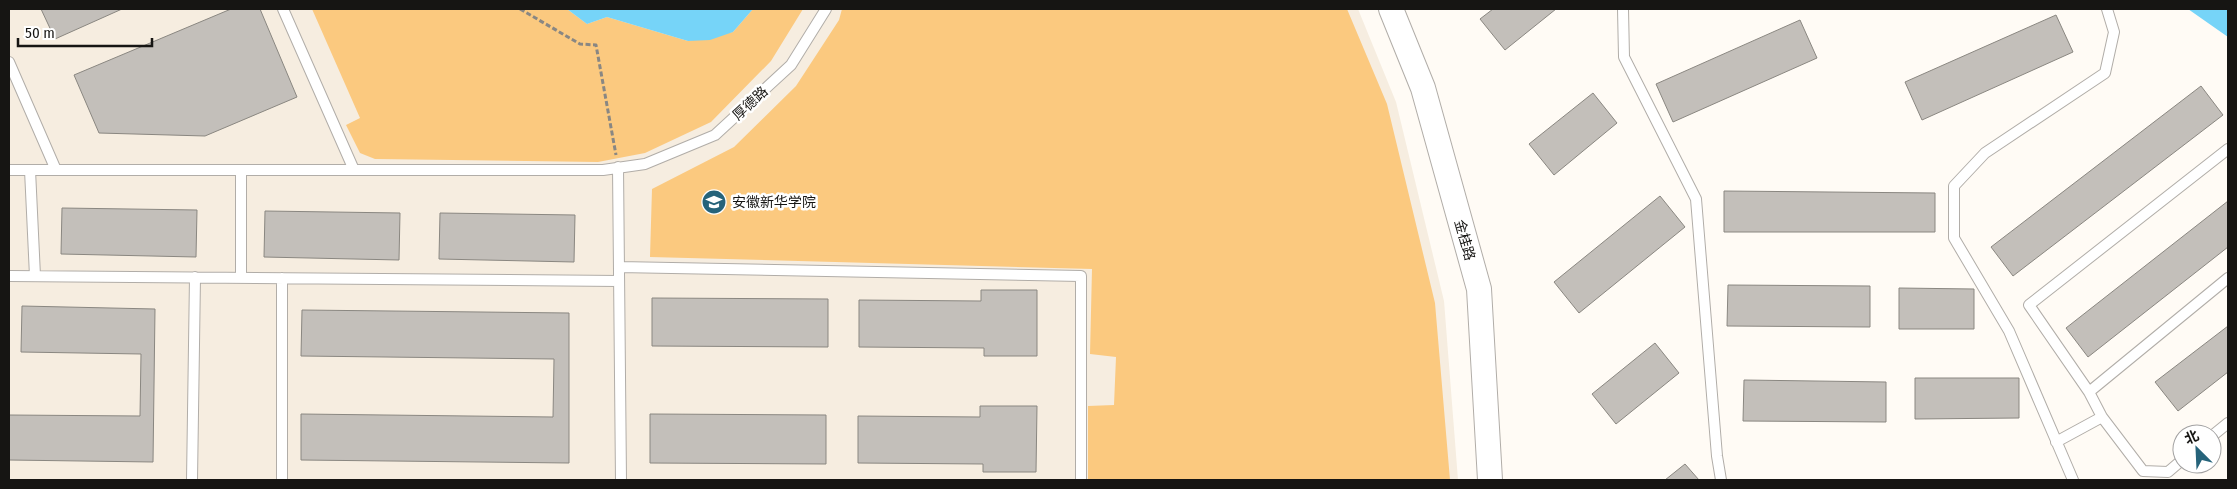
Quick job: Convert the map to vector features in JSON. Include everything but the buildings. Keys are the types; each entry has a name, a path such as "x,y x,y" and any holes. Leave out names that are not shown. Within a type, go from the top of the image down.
{"street":[{"name":"金桂路","path":"1390,9 1422,88 1479,289 1490,480"}],"lane":[{"path":"283,9 354,170"},
{"name":"厚德路","path":"9,170 603,170 645,164 715,135 791,65 826,9"},
{"path":"1624,9 1624,57 1696,199 1717,456 1721,480"},
{"path":"2073,480 2009,331 1954,238 1954,186 1985,153 2105,73 2114,32 2107,9"},
{"path":"9,62 56,170"},
{"path":"2172,469 2168,472 2143,472 2102,416 2089,392 2029,306 2228,149"},
{"path":"618,168 621,480"},
{"path":"30,170 35,276"},
{"path":"241,170 241,278"},
{"path":"619,268 1081,276 1081,480"},
{"path":"9,276 618,281"},
{"path":"192,480 195,277"},
{"path":"282,278 282,480"},
{"path":"2089,392 2228,278"},
{"path":"2056,442 2102,416"}],"path":[{"path":"520,9 580,44 596,45 618,168"}],"shaded area":[{"name":"安徽新华学院","path":"9,9 1358,9 1396,102 1444,301 1458,480 9,480"},
{"path":"312,9 567,9 587,24 607,17 688,41 733,32 753,9 803,9 771,61 711,122 645,153 598,162 375,159 360,153 346,125 360,118"},
{"path":"842,9 1347,9 1387,104 1435,303 1450,480 1088,480 1088,406 1114,405 1116,357 1090,354 1092,269 650,257 652,189 734,147 796,86 839,20"}],"water":[{"path":"567,9 753,9 733,32 710,40 688,41 607,17 587,24"},
{"path":"2188,9 2228,9 2228,37"}],"place":[{"name":"安徽新华学院","path":"714,202"}]}
